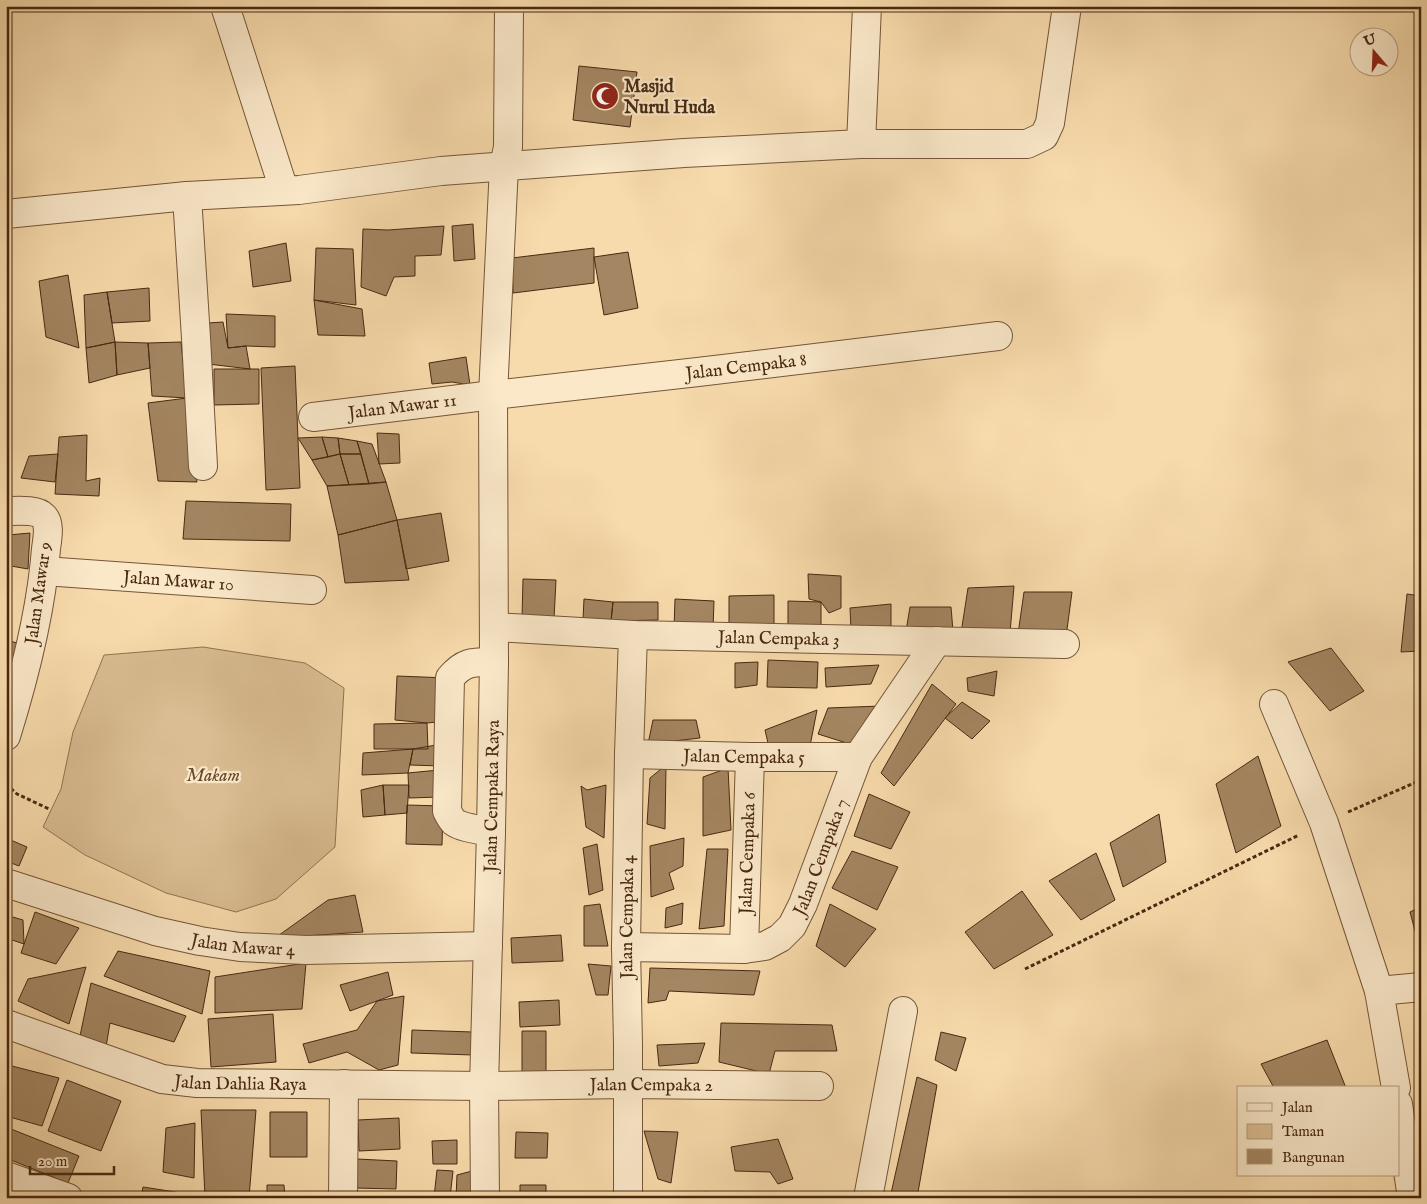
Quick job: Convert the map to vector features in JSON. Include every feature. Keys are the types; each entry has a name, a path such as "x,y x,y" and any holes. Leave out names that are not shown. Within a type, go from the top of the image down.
{"street":[{"path":"225,6 284,190"},
{"name":"Jalan Cempaka Raya","path":"485,1198 484,1086 492,832 494,662 493,394 504,166 508,147 509,6"},
{"path":"861,144 867,6"},
{"path":"6,214 187,196 308,188 441,171 684,153 861,144 1027,144 1044,136 1050,123 1067,6"},
{"path":"187,196 203,466"},
{"name":"Jalan Cempaka 8","path":"493,394 707,371 998,336"},
{"name":"Jalan Mawar 11","path":"313,417 493,394"},
{"name":"Jalan Mawar 9","path":"6,511 37,512 44,516 47,524 44,572 32,645 6,736"},
{"name":"Jalan Mawar 10","path":"44,572 312,590"},
{"name":"Jalan Cempaka 3","path":"494,627 633,635 1065,644"},
{"name":"Jalan Cempaka 4","path":"628,1198 626,947 633,635"},
{"name":"Jalan Cempaka 7","path":"626,947 744,949 765,946 780,938 792,926 803,904 858,757 937,641"},
{"path":"492,832 455,823 447,811 450,678 462,666 471,662 494,662"},
{"path":"1274,704 1324,823 1379,991 1396,1086"},
{"name":"Jalan Cempaka 5","path":"629,754 858,757"},
{"name":"Jalan Cempaka 6","path":"744,949 750,757"},
{"name":"Jalan Mawar 4","path":"6,883 155,931 240,947 306,950 488,946"},
{"path":"1379,991 1421,987"},
{"path":"868,1198 904,1011"},
{"name":"Jalan Dahlia Raya","path":"6,1024 162,1078 197,1083 484,1086"},
{"path":"343,1198 344,1084"},
{"name":"Jalan Cempaka 2","path":"484,1086 628,1084 819,1086"},
{"path":"1400,1117 1412,1198"},
{"path":"6,1176 68,1198"}],"path":[{"path":"1025,969 1324,823 1421,780"},
{"path":"6,784 17,794 49,809"}],"green space":[{"name":"Makam","path":"203,647 305,663 344,688 335,847 276,899 236,912 166,893 85,855 43,827 61,789 73,732 104,655"}],"building":[{"name":"Masjid Nurul Huda","path":"579,66 637,72 630,127 573,120"},
{"path":"473,224 475,259 454,261 452,226"},
{"path":"444,226 441,255 415,256 415,276 394,277 386,296 361,287 363,229 388,230"},
{"path":"286,243 291,281 253,287 249,251"},
{"path":"316,248 353,249 356,305 314,300"},
{"path":"594,248 594,283 513,293 512,258"},
{"path":"628,252 638,308 604,315 594,257"},
{"path":"68,275 79,348 46,337 39,281"},
{"path":"149,288 150,321 112,323 107,292"},
{"path":"107,292 115,342 86,348 84,295"},
{"path":"314,300 362,309 365,336 318,335"},
{"path":"226,314 275,316 275,347 246,346 228,348"},
{"path":"223,322 228,348 246,346 250,369 208,364 208,323"},
{"path":"115,342 148,343 150,368 117,375"},
{"path":"115,342 117,375 89,383 86,348"},
{"path":"181,342 187,398 152,396 148,343"},
{"path":"466,357 470,385 452,382 432,384 429,363"},
{"path":"295,366 300,488 266,490 261,368"},
{"path":"214,369 259,369 259,404 214,405"},
{"path":"187,398 197,482 158,481 148,403"},
{"path":"377,433 399,434 400,463 379,464"},
{"path":"87,435 86,481 100,478 99,496 55,494 59,437"},
{"path":"322,437 338,438 340,454 328,457"},
{"path":"322,437 328,457 312,460 298,438"},
{"path":"338,438 357,441 361,454 340,454"},
{"path":"357,441 372,444 386,482 369,484"},
{"path":"58,454 55,482 21,478 29,456"},
{"path":"340,454 349,485 327,486 312,460"},
{"path":"340,454 361,454 369,484 349,485"},
{"path":"386,482 397,520 338,535 327,486"},
{"path":"186,501 291,504 290,541 183,539"},
{"path":"441,513 449,561 406,569 397,520"},
{"path":"397,520 409,580 345,583 338,535"},
{"path":"30,533 28,569 11,566 8,535"},
{"path":"808,574 841,576 841,608 829,613 821,602 809,599"},
{"path":"523,579 556,580 554,619 522,618"},
{"path":"1014,586 1010,633 961,633 968,588"},
{"path":"1024,592 1072,592 1066,637 1018,634"},
{"path":"1407,594 1421,596 1421,651 1401,652"},
{"path":"774,595 774,624 729,625 729,596"},
{"path":"584,599 613,602 611,621 583,619"},
{"path":"675,599 714,601 713,629 674,628"},
{"path":"788,601 821,602 821,626 788,626"},
{"path":"613,602 658,602 658,620 611,621"},
{"path":"891,604 891,626 851,630 850,608"},
{"path":"910,607 951,607 953,631 906,631"},
{"path":"6,640 21,644 17,664 6,662"},
{"path":"1331,648 1364,691 1330,711 1288,662"},
{"path":"768,660 818,662 817,688 767,687"},
{"path":"758,662 757,685 735,688 735,663"},
{"path":"879,665 871,684 826,687 825,668"},
{"path":"6,668 17,670 13,682 6,682"},
{"path":"997,671 994,696 968,691 967,678"},
{"path":"397,676 448,678 447,721 427,723 395,720"},
{"path":"932,684 956,704 894,786 881,773"},
{"path":"962,702 990,721 972,739 945,718"},
{"path":"881,706 853,745 818,734 828,708"},
{"path":"817,710 810,746 768,743 765,730"},
{"path":"653,720 696,720 700,738 648,744"},
{"path":"427,723 428,749 374,749 374,724"},
{"path":"442,744 441,766 410,765 413,749"},
{"path":"413,749 408,773 362,775 363,753"},
{"path":"1258,756 1281,826 1236,853 1216,784"},
{"path":"666,765 665,829 647,824 650,778"},
{"path":"728,768 731,830 703,836 703,777"},
{"path":"439,770 440,797 409,798 408,773"},
{"path":"383,785 409,785 407,813 385,815"},
{"path":"383,785 385,815 363,817 361,790"},
{"path":"606,785 604,838 586,827 581,786 587,790"},
{"path":"869,794 910,812 891,849 854,836"},
{"path":"407,805 443,806 442,845 406,844"},
{"path":"1159,814 1166,862 1123,887 1110,843"},
{"path":"6,838 27,847 19,866 6,861"},
{"path":"684,838 683,866 669,873 674,889 651,897 650,846"},
{"path":"597,844 603,890 589,895 583,848"},
{"path":"707,849 728,849 724,926 699,929"},
{"path":"852,851 898,867 877,910 832,888"},
{"path":"1096,853 1115,900 1081,920 1049,881"},
{"path":"1022,891 1053,935 994,969 965,932"},
{"path":"355,895 363,932 275,938 328,900"},
{"path":"683,903 682,924 665,928 666,908"},
{"path":"600,904 608,946 584,946 584,906"},
{"path":"830,904 876,929 845,967 816,946"},
{"path":"1421,907 1421,954 1410,912"},
{"path":"35,912 79,928 56,964 21,953"},
{"path":"6,915 23,920 24,944 6,938"},
{"path":"561,935 563,961 512,963 511,938"},
{"path":"118,951 210,971 202,1014 104,976"},
{"path":"306,963 302,1009 215,1013 215,977"},
{"path":"588,964 611,966 608,995 596,995"},
{"path":"86,967 69,1024 18,1001 28,979"},
{"path":"650,968 760,971 754,995 669,991 666,1000 648,1003"},
{"path":"388,972 393,995 350,1011 340,985"},
{"path":"91,983 186,1016 174,1042 110,1023 106,1047 80,1036"},
{"path":"404,996 398,1065 379,1070 347,1052 309,1063 303,1044 357,1030 377,1001"},
{"path":"559,1000 560,1025 520,1027 519,1002"},
{"path":"273,1014 276,1062 211,1067 208,1019"},
{"path":"721,1023 832,1025 837,1051 775,1051 769,1074 719,1062"},
{"path":"412,1030 473,1032 473,1055 411,1053"},
{"path":"522,1031 546,1031 546,1077 522,1077"},
{"path":"941,1032 966,1038 956,1071 935,1060"},
{"path":"1327,1040 1345,1086 1273,1086 1261,1064"},
{"path":"705,1043 698,1063 659,1066 657,1045"},
{"path":"8,1065 59,1078 42,1126 6,1116 6,1073"},
{"path":"917,1077 937,1085 917,1198 890,1198"},
{"path":"67,1080 121,1101 101,1151 48,1131"},
{"path":"201,1110 256,1110 249,1198 205,1198"},
{"path":"270,1112 307,1112 307,1157 270,1157"},
{"path":"399,1118 400,1149 359,1151 358,1120"},
{"path":"195,1123 194,1178 163,1172 166,1128"},
{"path":"6,1127 79,1156 68,1183 6,1158"},
{"path":"644,1131 678,1132 671,1183 658,1179"},
{"path":"516,1132 548,1133 547,1158 515,1158"},
{"path":"778,1139 793,1179 778,1184 770,1172 735,1171 731,1147"},
{"path":"457,1140 457,1164 433,1164 432,1141"},
{"path":"357,1159 397,1161 396,1189 355,1188"},
{"path":"437,1170 453,1171 450,1198 434,1197"},
{"path":"472,1171 470,1198 456,1198 457,1175"},
{"path":"267,1185 284,1185 285,1198 267,1198"},
{"path":"520,1185 546,1185 546,1198 520,1198"},
{"path":"143,1187 201,1196 201,1198 141,1198"},
{"path":"707,1192 707,1198 678,1198"},
{"path":"401,1194 402,1198 358,1198 358,1196"},
{"path":"763,1195 763,1198 717,1198 716,1196 720,1197"}],"place":[{"name":"Masjid Nurul Huda","path":"605,96"}]}
